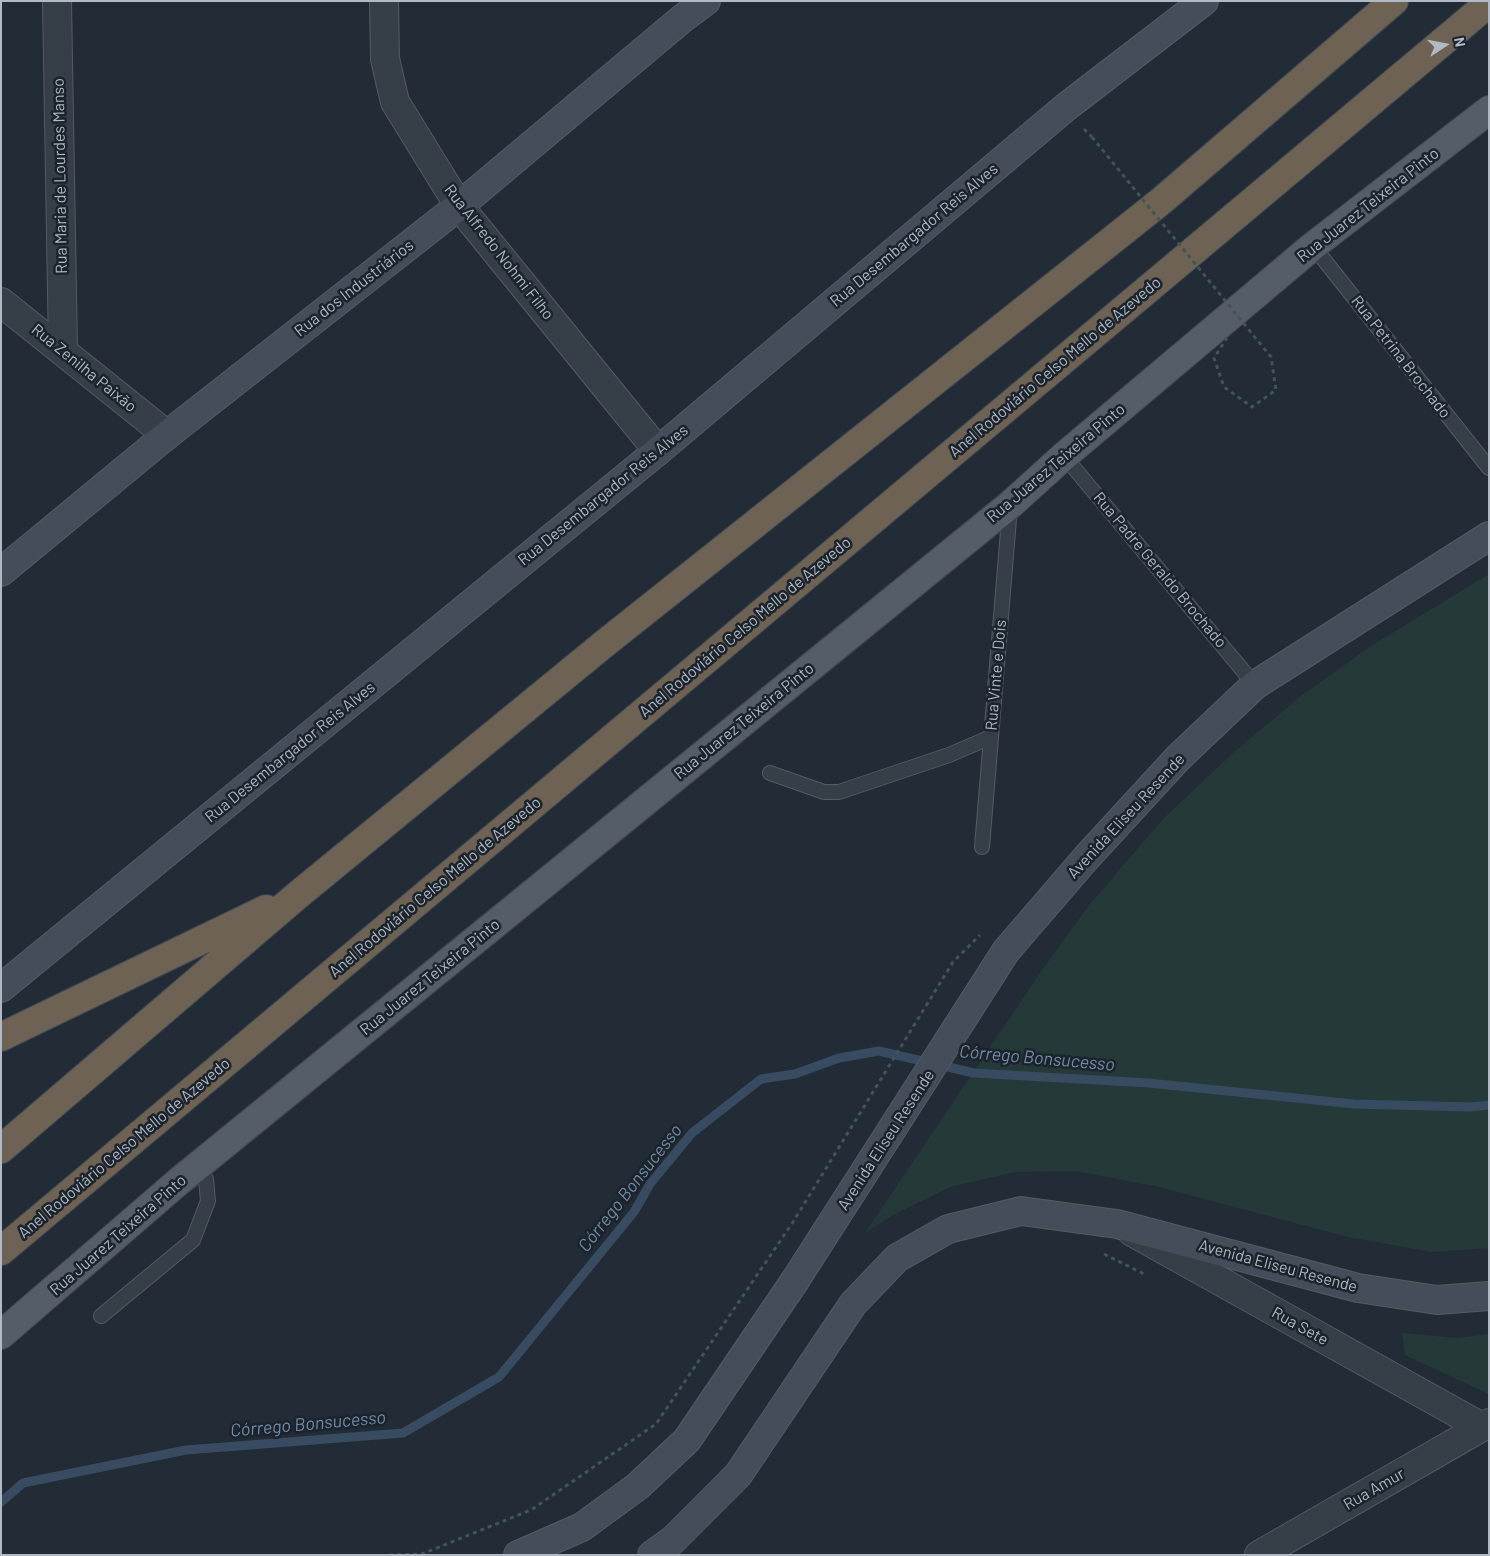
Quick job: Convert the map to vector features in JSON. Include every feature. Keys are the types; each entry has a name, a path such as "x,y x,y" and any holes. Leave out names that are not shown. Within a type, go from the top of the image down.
{"highway":[{"path":"1,1149 299,894 604,644 1160,202 1394,1"},
{"name":"Anel Rodoviário Celso Mello de Azevedo","path":"1,1251 1489,3"},
{"path":"1,1037 299,894"}],"main road":[{"name":"Rua Juarez Teixeira Pinto","path":"1,1335 197,1167 1010,504 1064,456 1313,246 1489,110"}],"street":[{"name":"Rua Maria de Lourdes Manso","path":"57,1 62,351"},
{"name":"Rua Alfredo Nohmi Filho","path":"384,1 385,59 395,102 459,206 658,451"},
{"name":"Rua dos Industriários","path":"1,572 167,434 459,206 683,10 706,1"},
{"name":"Rua Desembargador Reis Alves","path":"1,988 658,451 1066,107 1204,1"},
{"name":"Rua Zenilha Paixão","path":"1,302 167,434"},
{"name":"Avenida Eliseu Resende","path":"518,1555 582,1527 638,1486 687,1440 864,1175 1006,951 1087,857 1178,758 1255,685 1489,536"},
{"name":"Avenida Eliseu Resende","path":"652,1555 673,1540 738,1475 853,1304 897,1258 948,1229 1021,1211 1117,1224 1358,1288 1437,1300 1489,1296"},
{"name":"Rua Sete","path":"1117,1224 1485,1425"},
{"name":"Rua Amur","path":"1259,1555 1485,1425"}],"lane":[{"name":"Rua Petrina Brochado","path":"1313,246 1489,468"},
{"name":"Rua Padre Geraldo Brochado","path":"1064,456 1255,685"},
{"name":"Rua Vinte e Dois","path":"982,847 1010,504"},
{"path":"770,772 824,792 839,792 949,754 991,737"},
{"path":"101,1316 193,1240 208,1201 206,1179 197,1167"}],"path":[{"path":"1092,137 1271,357 1276,390 1252,407 1224,388 1214,358 1227,338"}],"green space":[{"path":"1489,574 1489,1248 1432,1252 1348,1237 1159,1187 1076,1171 1014,1172 950,1187 891,1216 865,1233 1042,970 1090,904 1165,817 1234,752 1301,696 1371,646"},
{"path":"1402,1333 1457,1338 1489,1334 1489,1394 1405,1355"}],"waterway":[{"name":"Córrego Bonsucesso","path":"1,1502 23,1483 186,1450 403,1433 499,1377 634,1212 650,1184 692,1133 761,1079 795,1074 839,1058 879,1051 974,1073 1149,1083 1354,1104 1470,1107 1489,1105"}]}
